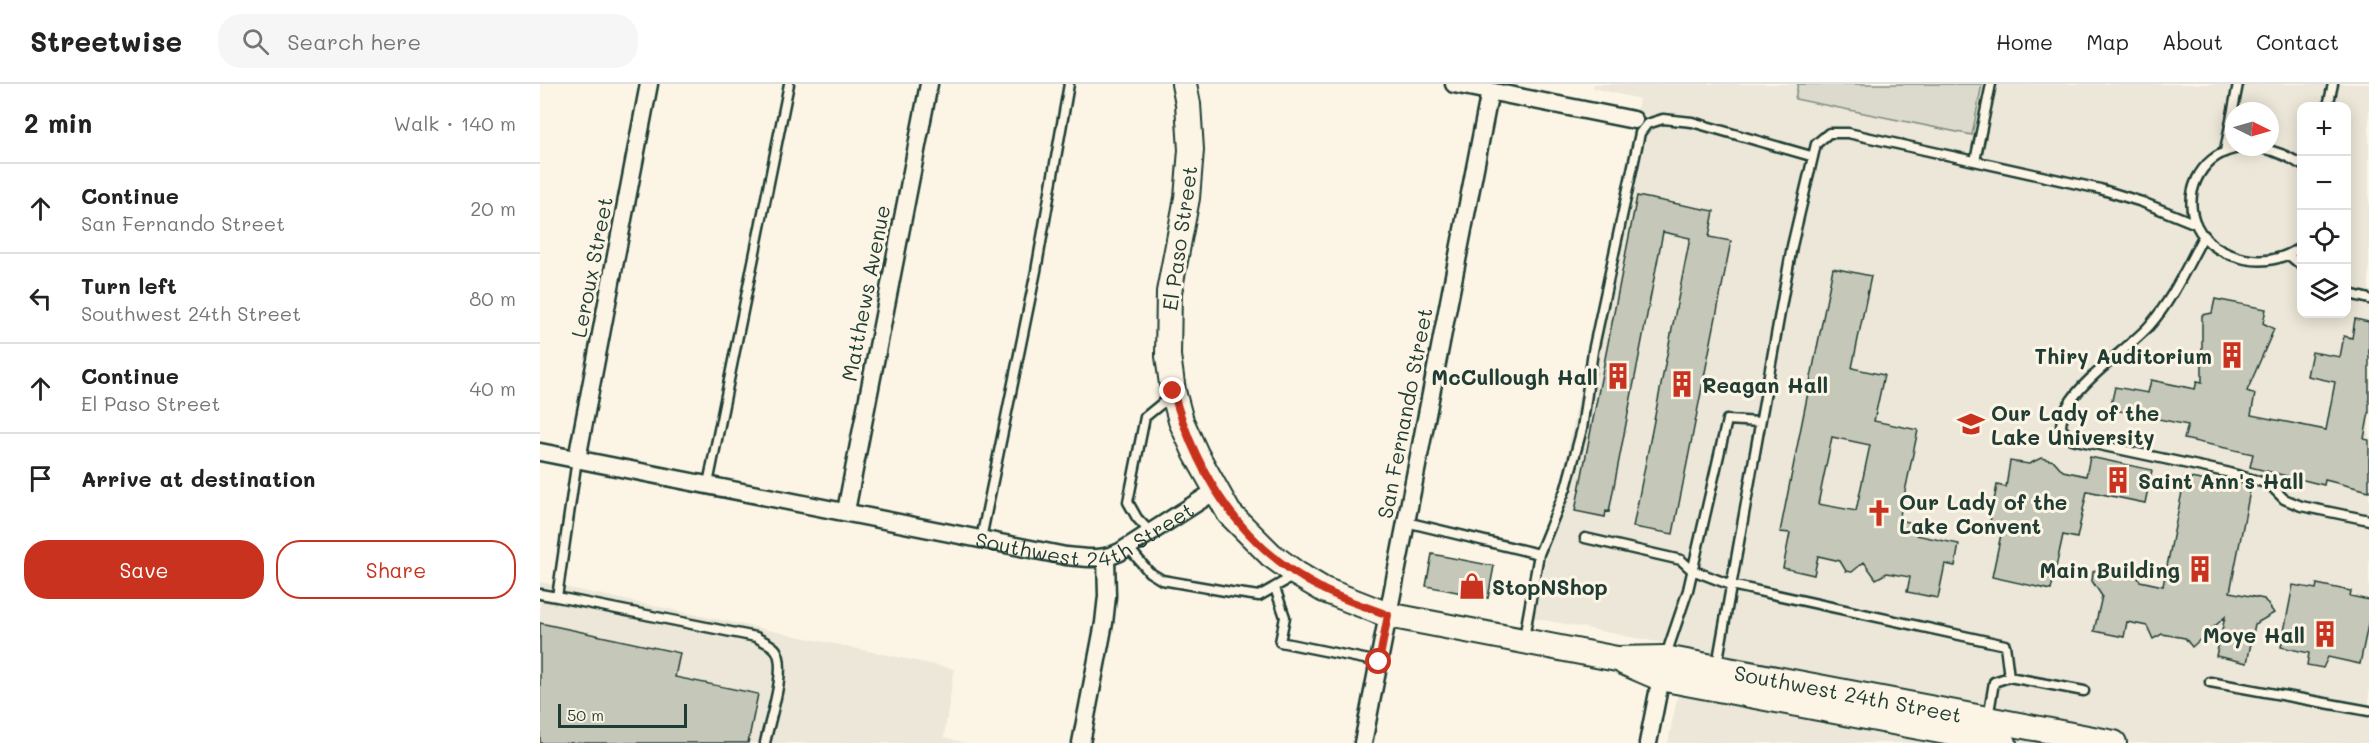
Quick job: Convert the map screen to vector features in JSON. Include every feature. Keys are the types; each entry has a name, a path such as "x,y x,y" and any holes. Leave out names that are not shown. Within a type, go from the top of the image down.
{"main road":[{"name":"El Paso Street","path":"1184,84 1188,104 1191,150 1186,198 1169,292 1167,356 1182,421 1192,447 1215,491"},
{"name":"Southwest 24th Street","path":"1215,491 1229,513 1248,533 1271,555 1297,574 1324,590 1388,615 1981,729 2114,743"},
{"name":"Southwest 24th Street","path":"1662,668 1716,669 1981,729 2004,743"}],"street":[{"name":"Leroux Street","path":"577,459 649,84"},
{"name":"Matthews Avenue","path":"846,511 929,84"},
{"path":"1454,84 1640,122"},
{"name":"San Fernando Street","path":"1363,743 1490,91"},
{"name":"Southwest 24th Street","path":"540,452 1066,556 1106,558 1151,533 1215,491"},
{"path":"1081,743 1104,623 1107,596 1106,558"},
{"path":"1648,743 1662,668"}],"lane":[{"path":"708,484 789,84"},
{"path":"981,539 1036,271 1069,84"},
{"path":"1975,161 1991,84"},
{"path":"2235,102 2238,84"},
{"path":"2329,102 2333,84"},
{"path":"1524,641 1539,554 1566,488 1582,429 1593,351 1640,133 1640,122 1663,118 1692,122 1811,156"},
{"path":"1716,669 1792,246 1815,144 1829,133 1848,133 2100,189 2142,202 2196,224"},
{"path":"2225,151 2204,166 2193,186 2191,201 2196,224 2204,235 2215,247 2237,257 2268,260 2289,255 2297,249"},
{"path":"2279,154 2297,163"},
{"path":"2204,235 2167,302 2131,345 2076,393 2063,413 2061,428 2071,439 2226,472 2269,484 2284,499 2301,506 2369,520"},
{"path":"2289,255 2299,264"},
{"path":"2351,294 2369,299"},
{"path":"1151,533 1137,518 1128,502 1145,417 1161,404 1175,398"},
{"path":"1662,668 1688,590 1727,420 1760,422"},
{"path":"557,597 577,459"},
{"path":"1406,522 1539,554"},
{"path":"1585,538 1681,560 1692,570 1731,585 2005,645 2009,677"},
{"path":"1128,547 1149,572 1162,579 1259,596 1297,574"},
{"path":"1275,588 1285,616 1280,642 1379,662"},
{"path":"540,594 756,637 775,648 780,661 779,675 765,743"},
{"path":"1981,729 1994,682 2009,677 2084,691"},
{"path":"2210,682 2369,711"}],"shaded area":[{"name":"Our Lady of the Lake University","path":"1594,84 2369,84 2369,743 1668,743 1687,648 1534,618 1639,99 1593,88"},
{"path":"1798,84 1982,84 1972,135 1795,99"},
{"path":"540,582 954,669 944,737 965,743 540,743"}],"building":[{"path":"1637,196 1714,211 1709,237 1731,241 1673,534 1633,527 1690,238 1663,232 1609,512 1606,511 1605,517 1575,511"},
{"path":"1833,268 1871,276 1852,368 1884,375 1874,421 1918,430 1899,520 1918,524 1916,535 1959,544 1955,566 1945,564 1938,598 1907,592 1910,577 1887,573 1876,579 1864,562 1852,572 1846,571 1840,561 1818,556 1814,575 1783,568 1790,533 1780,532","holes":["1832,437 1870,445 1856,511 1818,504"]},
{"path":"2215,299 2266,309 2263,323 2274,329 2247,391 2255,394 2251,415 2326,430 2335,382 2307,376 2312,352 2340,357 2344,336 2352,338 2355,319 2369,322 2369,412 2364,439 2369,440 2369,491 2325,480 2324,485 2250,467 2253,454 2184,439 2188,425 2110,409 2115,387 2148,393 2151,380 2195,389 2197,381 2202,382 2202,315 2212,313"},
{"path":"2090,457 2152,470 2145,503 2087,491 2077,538 2063,535 2051,590 1992,577 2003,525 1990,522 1997,485 2006,487 2010,461 2029,464 2041,458 2054,461 2063,471 2086,476"},
{"name":"Main Building","path":"2185,477 2228,485 2229,479 2251,486 2230,592 2264,599 2274,613 2255,624 2247,663 2216,656 2225,617 2192,647 2185,638 2162,634 2153,639 2147,626 2127,622 2124,637 2094,631 2102,596 2092,581 2093,572 2102,566 2135,573 2140,581 2163,586"},
{"path":"1432,554 1494,566 1488,598 1426,586"},
{"name":"Moye Hall","path":"2317,584 2351,591 2350,596 2369,600 2369,620 2360,664 2328,657 2323,668 2307,665 2309,653 2281,647 2293,585 2316,589"},
{"path":"540,623 680,653 675,677 758,694 748,743 540,743"}],"place":[{"name":"Thiry Auditorium","path":"2232,355"},
{"name":"McCullough Hall","path":"1618,376"},
{"name":"Reagan Hall","path":"1682,384"},
{"name":"Our Lady of the Lake University","path":"1971,424"},
{"name":"Saint Ann's Hall","path":"2118,480"},
{"name":"Our Lady of the Lake Convent","path":"1879,513"},
{"name":"Main Building","path":"2200,569"},
{"name":"StopNShop","path":"1472,586"},
{"name":"Moye Hall","path":"2325,634"}],"route":[{"path":"1173,391 1182,421 1215,491 1229,513 1248,533 1271,555 1324,590 1388,615 1379,662"}]}
